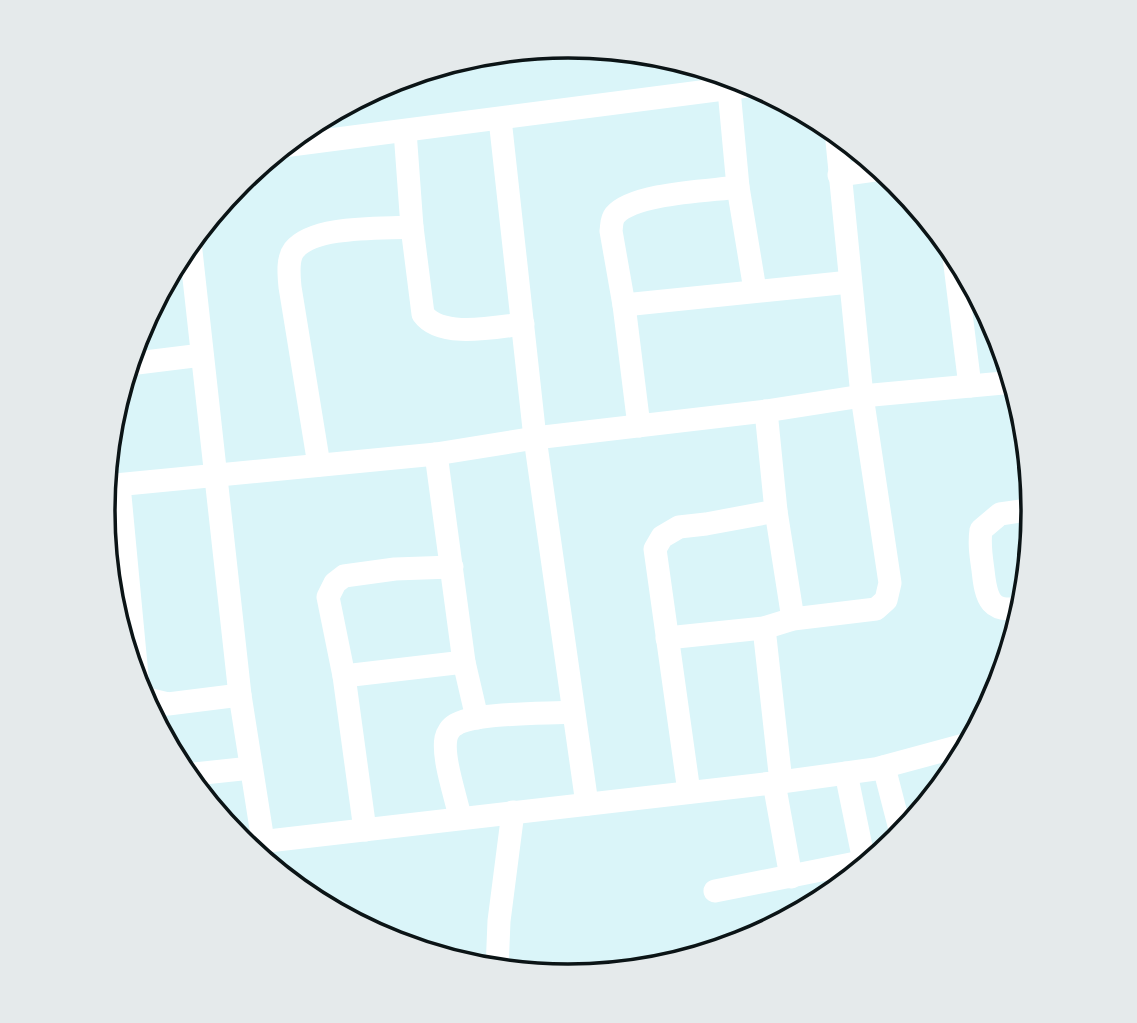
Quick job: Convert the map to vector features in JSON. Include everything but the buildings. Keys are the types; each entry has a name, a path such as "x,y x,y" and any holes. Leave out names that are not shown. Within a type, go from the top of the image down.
{"street":[{"path":"303,144 734,89"},
{"path":"729,90 738,187 755,290"},
{"path":"500,119 535,438 587,804"},
{"path":"405,131 412,227 423,314 429,322 441,327 459,329 523,324"},
{"path":"667,638 764,628 793,619 876,609 886,600 890,583 862,396 837,146"},
{"path":"839,175 869,171"},
{"path":"639,426 624,305 611,231 612,220 616,214 641,200 738,187"},
{"path":"319,465 290,287 289,269 293,251 309,238 328,233 412,227"},
{"path":"192,258 240,695 251,768 253,837"},
{"path":"956,277 970,386"},
{"path":"624,305 850,282"},
{"path":"140,363 202,355"},
{"path":"116,485 436,454 535,438 766,411 862,396 1003,383"},
{"path":"766,411 776,511 793,619"},
{"path":"436,454 464,662 477,718"},
{"path":"690,792 655,549 662,537 679,527 776,511"},
{"path":"1012,609 990,602 985,594 979,541 981,530 1000,514 1022,511"},
{"path":"116,533 118,556"},
{"path":"365,830 344,676 328,597 335,583 344,576 395,569 452,567"},
{"path":"764,628 778,782 791,877"},
{"path":"344,676 464,662"},
{"path":"157,702 168,704 240,695"},
{"path":"460,817 446,754 449,730 456,724 477,718 573,712"},
{"path":"258,842 846,773 884,767 956,747"},
{"path":"884,767 898,823"},
{"path":"198,774 251,768"},
{"path":"846,773 868,853"},
{"path":"497,959 499,921 513,812"},
{"path":"715,891 855,863"}]}
